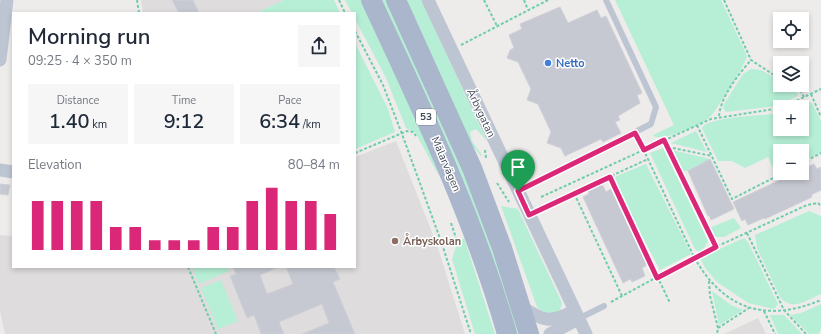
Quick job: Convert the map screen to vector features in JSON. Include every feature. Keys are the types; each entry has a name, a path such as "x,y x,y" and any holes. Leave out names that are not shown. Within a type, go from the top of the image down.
{"main road":[{"name":"Mälarvägen","path":"371,0 448,168 485,266 507,334"},
{"name":"Mälarvägen","path":"396,0 472,168 502,248 529,334"}],"street":[{"path":"5,53 7,0"},
{"name":"Årbygatan","path":"428,0 586,334"},
{"path":"0,170 12,172"},
{"path":"520,306 541,318 552,320 576,315"},
{"path":"550,334 576,315"}],"lane":[{"path":"518,191 651,124 656,108 606,0"},
{"path":"576,315 604,306"}],"path":[{"path":"137,0 139,12"},
{"path":"339,0 345,12"},
{"path":"484,0 497,26"},
{"path":"524,0 528,10"},
{"path":"451,50 548,0"},
{"path":"724,0 751,60 773,74"},
{"path":"356,33 383,85 402,134 442,244 471,334"},
{"path":"719,116 722,102 751,60"},
{"path":"798,100 821,89"},
{"path":"801,92 804,97"},
{"path":"811,94 821,117"},
{"path":"541,197 719,116 773,110"},
{"path":"697,125 732,199 773,178"},
{"path":"635,133 694,257 709,279 726,296 749,308 764,311 784,310 804,306 821,300"},
{"path":"356,153 402,134"},
{"path":"664,140 716,247"},
{"path":"668,147 712,156"},
{"path":"809,159 821,153"},
{"path":"529,215 648,159"},
{"path":"610,177 670,303"},
{"path":"497,183 509,202"},
{"path":"574,193 622,296"},
{"path":"604,306 694,257 814,203 818,203 821,206"},
{"path":"454,230 456,238"},
{"path":"747,233 784,310 806,334"},
{"path":"442,244 462,235"},
{"path":"188,268 216,334"},
{"path":"709,279 710,296 718,328 717,334"},
{"path":"718,328 749,308"},
{"path":"764,311 775,334"}],"shaded area":[{"path":"141,0 284,0 258,12 143,12"},
{"name":"Årbyskolan","path":"396,141 437,245 465,334 5,334 0,311 0,235 12,236 12,268 356,268 356,157"},
{"path":"758,318 766,334 724,334"}],"green space":[{"path":"284,0 334,0 340,12 258,12"},
{"path":"345,0 363,0 431,148 439,176 415,132 406,128 386,78 356,21 356,12 351,12"},
{"path":"380,0 388,0 462,163 522,334 516,334"},
{"path":"407,0 421,0 487,141 476,129 470,132 472,141 482,155 481,156 471,144"},
{"path":"615,0 721,0 747,56 730,88 710,117 692,128 675,134 660,137 655,137 653,135 674,125"},
{"path":"356,45 388,109 395,132 356,149"},
{"path":"751,69 761,70 773,77 773,92 797,92 798,96 789,100 773,100 773,106 726,112 723,108 724,104 743,74"},
{"path":"809,102 812,103 821,121 821,152 809,158 809,144 773,144 773,168 768,157 745,168 732,161 718,161 702,128 715,121 773,114 773,136 809,136"},
{"path":"696,131 707,152 671,143"},
{"path":"663,148 708,241 704,248 699,252 695,249 650,153"},
{"path":"672,150 710,159 688,171 682,171"},
{"path":"646,164 691,254 660,270 612,178"},
{"path":"501,206 518,209 562,303 559,311 552,314 544,312 537,307"},
{"path":"809,211 821,216 821,294 805,302 790,304 780,297 757,248 755,235"},
{"path":"734,218 741,228 724,237 716,237 709,228"},
{"path":"464,238 495,334 475,334 452,259 457,244"},
{"path":"744,238 748,242 778,304 774,309 748,303 717,282 706,269 700,258"},
{"path":"192,268 228,268 229,271 199,284"},
{"path":"221,280 238,321 218,329 201,288"},
{"path":"712,291 731,305 743,310 719,325"},
{"path":"821,304 821,330 818,334 809,334 790,315 801,313"},
{"path":"770,315 784,315 802,334 778,334"}],"building":[{"path":"172,0 193,0 199,12 178,12"},
{"path":"560,7 568,23 597,10 601,18 606,16 642,93 637,95 640,103 618,116 620,120 615,122 621,133 603,142 601,139 565,156 561,148 547,143 551,132 538,104 527,100 531,89 518,62 507,58 510,50 514,48 509,35 522,29 520,24"},
{"path":"710,159 734,209 711,220 688,171"},
{"path":"814,164 817,169 821,167 821,190 811,195 812,197 765,219 764,218 748,225 745,219 742,221 733,202 780,180 809,180 809,166"},
{"path":"0,184 10,185 8,195 0,194"},
{"path":"602,184 606,192 611,189 647,265 642,268 645,276 632,282 630,279 623,283 583,197 589,194 588,190"},
{"path":"233,268 277,268 260,275 267,294 293,284 286,268 334,268 340,279 333,282 355,334 302,334 329,323 322,304 279,322 284,334 261,334 254,315 247,318 230,276 236,274"}],"place":[{"name":"Netto","path":"548,63"},
{"name":"Årbyskolan","path":"395,241"}],"route":[{"path":"635,133 644,150 664,140 716,247 694,257 688,262 657,278 610,177 529,215 518,191 635,133"}]}
